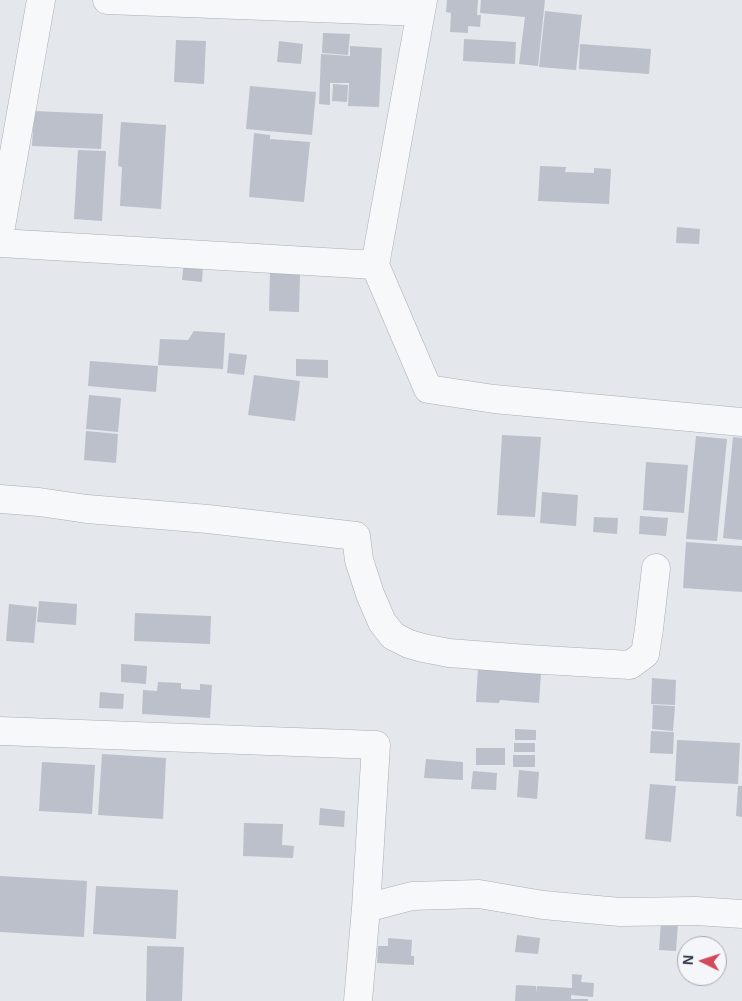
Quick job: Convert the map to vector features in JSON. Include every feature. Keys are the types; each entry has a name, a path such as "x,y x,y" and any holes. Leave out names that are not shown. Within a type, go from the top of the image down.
{"street":[{"path":"0,232 41,0"},
{"path":"107,0 422,6 375,265 428,389 494,399 742,422"},
{"path":"0,243 375,265"},
{"path":"0,498 87,509 208,519 356,536 359,560 373,602 382,622 393,636 409,644 449,653 630,665 645,654 656,568"},
{"path":"0,731 376,745 358,1001"},
{"path":"366,908 412,896 479,894 543,905 620,912 696,911 742,914"}],"building":[{"path":"447,0 478,0 477,15 481,15 480,27 468,26 468,33 450,32 451,13 446,12"},
{"path":"481,0 545,0 538,66 519,64 525,17 480,13"},
{"path":"545,11 582,15 576,70 539,67"},
{"path":"323,33 350,34 348,55 322,53"},
{"path":"464,39 516,42 515,64 463,61"},
{"path":"176,40 206,41 204,84 174,82"},
{"path":"279,41 303,44 301,64 277,62"},
{"path":"580,44 651,49 649,74 579,69"},
{"path":"350,46 382,48 379,107 348,106 349,83 330,83 330,105 319,104 321,54 350,56"},
{"path":"333,84 348,85 347,102 332,101"},
{"path":"250,86 316,92 312,135 246,129"},
{"path":"34,111 103,114 101,149 32,146"},
{"path":"121,122 166,125 161,209 120,206 122,167 118,166"},
{"path":"254,133 270,135 270,139 310,142 304,202 249,197"},
{"path":"78,150 106,151 102,221 74,219"},
{"path":"540,166 566,167 565,172 594,173 594,168 611,169 609,204 538,201"},
{"path":"677,227 700,229 699,244 676,243"},
{"path":"184,261 203,263 202,282 182,280"},
{"path":"270,273 300,274 299,312 269,311"},
{"path":"194,331 225,333 223,369 158,365 160,339 188,340"},
{"path":"229,353 247,355 244,375 227,373"},
{"path":"296,359 328,360 328,378 296,376"},
{"path":"90,361 158,366 156,392 88,386"},
{"path":"254,375 300,381 295,421 248,415"},
{"path":"89,395 121,398 118,432 86,429"},
{"path":"86,431 118,434 116,463 84,460"},
{"path":"502,435 541,437 535,517 497,515"},
{"path":"696,436 727,439 717,541 686,539"},
{"path":"733,437 742,438 742,540 723,538"},
{"path":"646,462 688,465 684,513 643,510"},
{"path":"542,492 578,495 576,526 540,523"},
{"path":"640,516 668,518 666,536 639,534"},
{"path":"594,517 618,518 617,534 593,532"},
{"path":"686,542 742,546 742,592 683,588"},
{"path":"39,601 77,604 76,625 37,622"},
{"path":"9,604 37,607 34,643 6,641"},
{"path":"135,613 211,616 210,644 134,641"},
{"path":"121,664 147,666 146,684 121,682"},
{"path":"478,667 541,673 539,703 500,700 499,703 476,702"},
{"path":"652,678 676,680 675,705 651,704"},
{"path":"158,682 181,683 181,689 200,690 200,684 212,685 210,718 142,714 143,690 157,691"},
{"path":"100,692 124,694 123,709 99,708"},
{"path":"653,705 675,706 673,731 652,729"},
{"path":"515,729 536,730 536,740 515,740"},
{"path":"651,731 674,732 673,754 650,753"},
{"path":"677,740 740,743 738,784 675,781"},
{"path":"514,743 535,743 535,752 514,752"},
{"path":"476,748 505,748 505,765 476,765"},
{"path":"102,754 166,758 163,819 98,815"},
{"path":"513,755 535,755 535,767 513,767"},
{"path":"426,759 463,762 463,780 424,778"},
{"path":"42,762 95,765 92,814 39,811"},
{"path":"519,770 539,772 537,799 517,797"},
{"path":"473,771 497,773 496,790 471,789"},
{"path":"650,784 676,786 671,842 645,839"},
{"path":"738,786 742,786 742,817 736,816"},
{"path":"320,808 345,811 344,827 319,825"},
{"path":"244,823 283,824 282,845 294,846 293,858 243,856"},
{"path":"0,876 87,881 84,937 0,932"},
{"path":"96,886 178,890 176,939 93,934"},
{"path":"661,922 678,923 676,951 659,950"},
{"path":"517,935 540,938 538,954 515,952"},
{"path":"388,938 412,940 411,956 414,956 414,965 377,963 378,946 388,946"},
{"path":"147,946 184,947 182,1001 146,1001"},
{"path":"572,974 582,975 581,982 594,983 593,997 571,995 571,999 588,999 588,1001 515,1001 516,985 536,986 537,993 537,986 572,988"}]}
